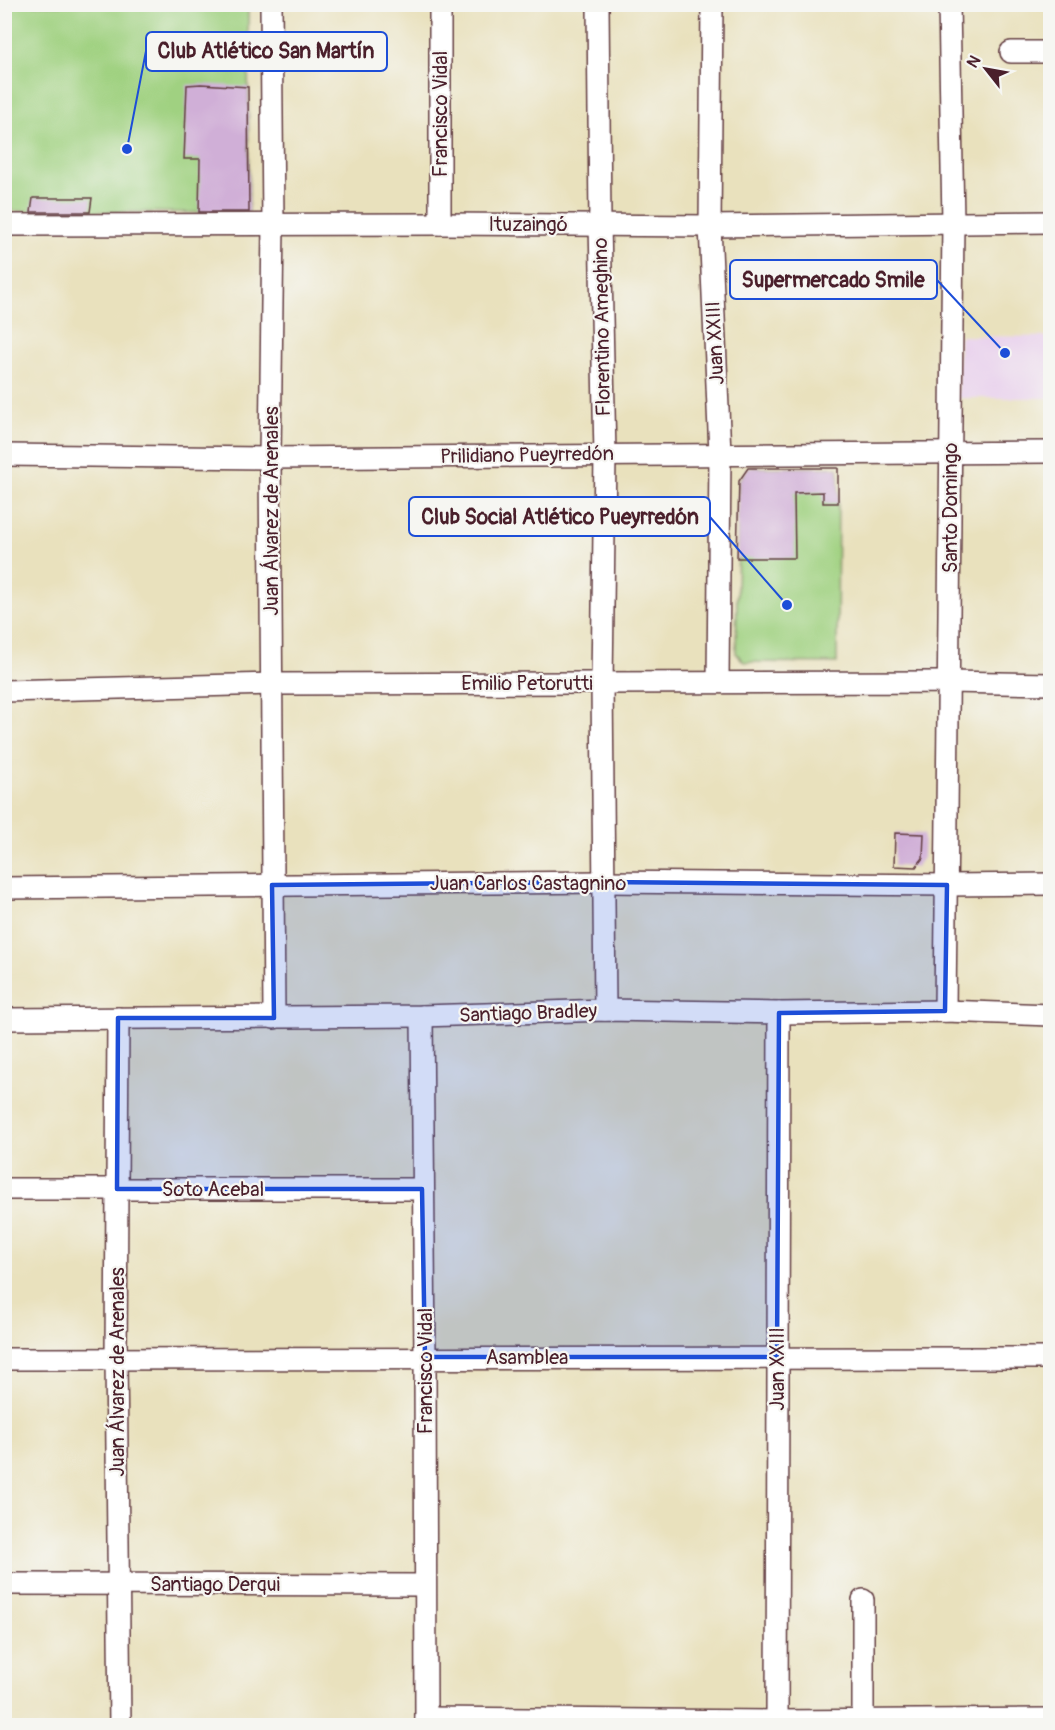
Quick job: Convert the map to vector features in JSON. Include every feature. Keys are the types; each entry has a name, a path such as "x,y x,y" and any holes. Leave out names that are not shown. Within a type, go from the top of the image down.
{"street":[{"name":"Juan Álvarez de Arenales","path":"271,4 273,224 270,458 274,1018"},
{"name":"Francisco Vidal","path":"440,4 440,224"},
{"name":"Florentino Ameghino","path":"598,4 605,455 602,682 605,1010"},
{"name":"Juan XXIII","path":"712,4 710,226 720,453 718,682"},
{"name":"Santo Domingo","path":"945,1011 953,222 948,4"},
{"path":"1011,52 1050,52"},
{"name":"Ituzaingó","path":"4,225 600,224 710,226 1050,222"},
{"name":"Prilidiano Pueyrredón","path":"4,455 270,458 1050,452"},
{"name":"Emilio Petorutti","path":"4,691 272,684 949,682 1050,684"},
{"name":"Juan Carlos Castagnino","path":"4,888 604,882 1050,884"},
{"name":"Santiago Bradley","path":"4,1018 274,1018 605,1010 779,1013 945,1011 1050,1015"},
{"name":"Juan XXIII","path":"777,1723 779,1013"},
{"name":"Francisco Vidal","path":"422,1016 426,1722"},
{"name":"Juan Álvarez de Arenales","path":"118,1018 116,1358 120,1725"},
{"name":"Soto Acebal","path":"4,1189 422,1190"},
{"name":"Asamblea","path":"4,1359 1050,1358"},
{"name":"Santiago Derqui","path":"4,1584 425,1585"},
{"path":"863,1600 863,1721"},
{"path":"426,1722 777,1723 1050,1719"}],"highlighted area":[{"path":"604,882 947,885 945,1011 779,1013 777,1357 425,1357 422,1189 117,1189 118,1018 274,1018 272,885"}],"shaded area":[{"path":"959,336 1050,337 1050,398 958,398"}],"green space":[{"path":"4,5 248,5 249,213 5,211"},
{"path":"748,468 838,468 837,663 744,662 736,653 739,481"}],"building":[{"path":"187,85 248,87 249,212 199,212 200,159 184,159"},
{"path":"33,198 92,198 90,212 31,212"},
{"path":"748,468 838,468 838,503 823,503 823,492 794,493 795,558 737,558 739,481"},
{"path":"895,833 924,834 923,858 916,867 894,866"}],"place":[{"name":"Club Atlético San Martín","path":"127,149"},
{"name":"Supermercado Smile","path":"1005,353"},
{"name":"Club Social Atlético Pueyrredón","path":"787,605"}]}
